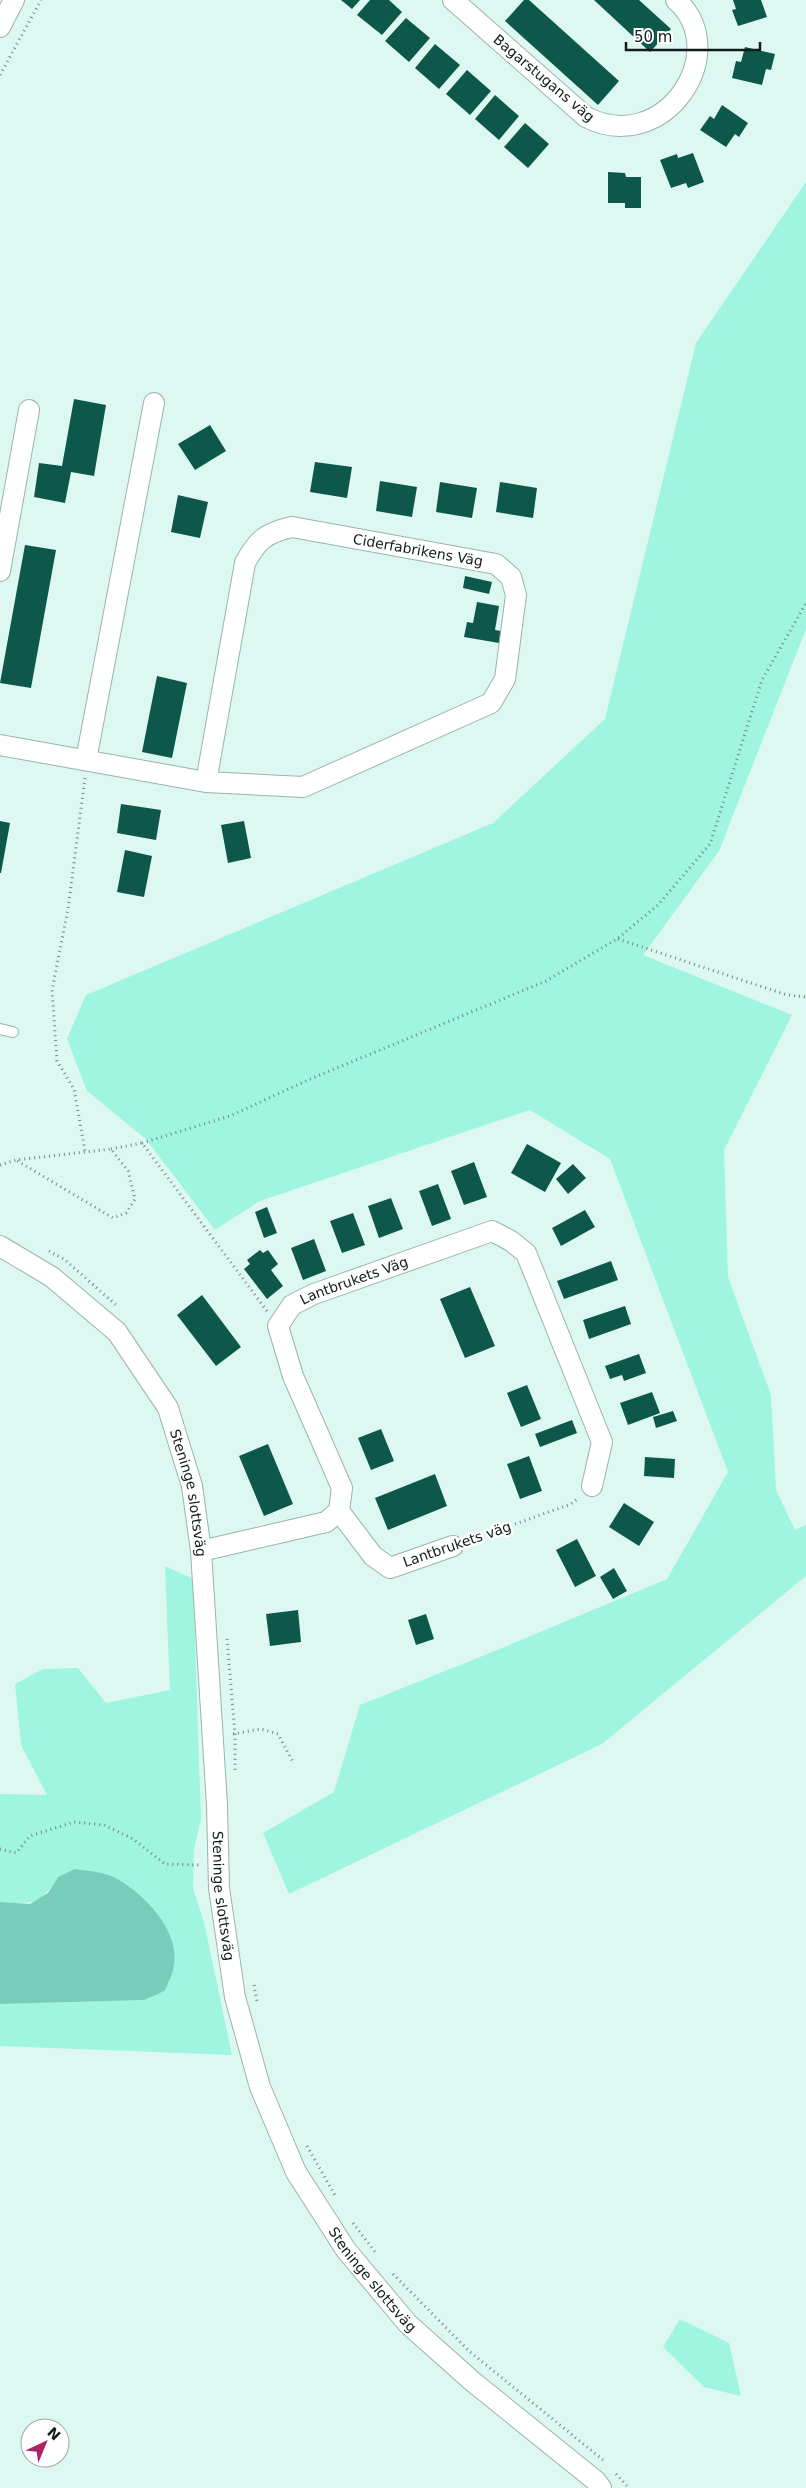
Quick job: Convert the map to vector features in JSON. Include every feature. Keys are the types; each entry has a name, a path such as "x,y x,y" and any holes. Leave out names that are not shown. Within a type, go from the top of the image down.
{"street":[{"path":"0,27 14,0"},
{"name":"Bagarstugans väg","path":"453,0 586,117 601,124 621,128 645,123 665,112 686,88 695,66 698,46 693,24 676,0"},
{"path":"86,760 154,403"},
{"path":"0,571 30,410"},
{"name":"Ciderfabrikens Väg","path":"0,744 206,782 303,787 491,704 506,679 516,596 511,577 496,564 292,527 272,531 255,545 245,563 206,782"},
{"name":"Lantbrukets Väg","path":"278,1326 292,1305 314,1294 492,1231 511,1241 526,1253 602,1442 592,1486"},
{"name":"Steninge slottsväg","path":"0,1246 52,1277 117,1332 168,1408 192,1486 201,1551 219,1888 236,1997 260,2087 296,2172 346,2250 408,2324 472,2381 596,2481 601,2488"},
{"path":"201,1551 326,1522 339,1511 342,1488 293,1376 278,1326"},
{"name":"Lantbrukets väg","path":"339,1511 373,1556 390,1568 453,1546"}],"lane":[{"path":"0,1030 13,1032"}],"path":[{"path":"0,75 41,0"},
{"path":"0,59 6,62"},
{"path":"0,1166 16,1160 110,1149 142,1143 230,1116 308,1080 546,981 617,939 658,905 710,844 762,680 806,603"},
{"path":"85,1151 74,1089 57,1061 52,990 68,909 86,760"},
{"path":"617,939 787,995 806,997"},
{"path":"142,1143 278,1326"},
{"path":"16,1160 113,1218 126,1213 135,1199 128,1171 110,1149"},
{"path":"40,1247 64,1259 109,1297 122,1312"},
{"name":"Lantbrukets väg","path":"453,1546 572,1504 592,1486"},
{"path":"227,1636 235,1734 236,1773"},
{"path":"212,1733 235,1734 261,1729 278,1734 293,1762"},
{"path":"0,1850 16,1853 30,1836 74,1822 104,1825 133,1839 165,1864 218,1865"},
{"path":"252,1977 258,2005"},
{"path":"305,2142 337,2198"},
{"path":"352,2222 378,2256"},
{"path":"389,2270 425,2309 469,2351 558,2421 604,2462"},
{"path":"611,2468 629,2488"}],"shaded area":[{"path":"806,182 806,629 719,851 643,955 792,1015 724,1150 728,1277 771,1395 776,1490 795,1530 806,1525 806,1576 602,1744 289,1894 263,1833 334,1792 360,1705 667,1579 728,1472 610,1159 530,1110 260,1201 215,1230 146,1139 87,1091 67,1039 86,995 493,823 605,719 696,343"},
{"path":"165,1566 193,1579 201,1819 194,1849 193,1888 204,1922 232,2055 0,2046 0,2004 144,2000 133,1890 123,1883 105,1875 89,1873 58,1877 46,1893 34,1901 28,1903 0,1902 0,1794 47,1795 21,1745 15,1684 43,1669 78,1668 106,1703 170,1690"},
{"path":"75,1869 114,1877 131,1888 154,1910 170,1936 174,1950 174,1965 166,1989 144,2000 0,2004 0,1902 30,1904 48,1893 58,1877"},
{"path":"680,2319 729,2343 741,2396 704,2387 663,2347"}],"building":[{"path":"341,0 360,0 352,9"},
{"path":"370,0 389,0 402,12 382,35 357,15"},
{"path":"524,0 529,0 619,81 598,105 505,21"},
{"path":"594,0 639,0 671,29 650,52"},
{"path":"733,0 761,0 767,17 738,26 732,10 736,9"},
{"path":"406,18 430,38 409,62 385,41"},
{"path":"435,44 460,65 439,89 415,68"},
{"path":"745,47 775,54 771,70 766,69 762,85 732,78 736,61 741,62"},
{"path":"467,70 491,91 470,115 446,94"},
{"path":"495,95 519,116 499,140 475,119"},
{"path":"722,105 748,123 739,137 735,134 726,147 700,130 710,116 714,119"},
{"path":"525,123 549,144 528,168 504,147"},
{"path":"693,153 704,182 688,188 686,183 671,188 660,160 677,154 678,158"},
{"path":"608,172 625,173 626,177 641,177 641,208 625,208 625,203 608,203"},
{"path":"74,399 106,405 94,476 71,472 65,503 34,497 39,463 62,466"},
{"path":"210,425 226,451 195,470 178,444"},
{"path":"315,462 352,467 347,498 310,492"},
{"path":"380,481 417,487 412,517 376,511"},
{"path":"440,482 477,488 472,518 436,512"},
{"path":"500,482 537,488 533,518 496,512"},
{"path":"178,495 208,502 200,538 171,532"},
{"path":"25,545 56,550 31,688 0,683"},
{"path":"465,576 492,582 489,594 463,588"},
{"path":"477,602 499,606 495,630 501,631 499,643 464,637 467,622 473,623"},
{"path":"157,676 187,683 172,758 142,752"},
{"path":"121,804 161,810 156,840 117,833"},
{"path":"0,821 10,823 1,873 0,873"},
{"path":"244,821 251,858 228,863 221,825"},
{"path":"125,850 152,856 144,897 117,892"},
{"path":"527,1144 561,1163 545,1192 511,1173"},
{"path":"474,1162 487,1197 464,1205 451,1171"},
{"path":"573,1164 586,1178 568,1194 556,1179"},
{"path":"438,1184 451,1219 432,1226 419,1191"},
{"path":"391,1198 403,1229 379,1238 368,1206"},
{"path":"267,1207 277,1233 264,1238 255,1212"},
{"path":"585,1210 595,1227 561,1246 552,1228"},
{"path":"353,1213 365,1245 342,1253 330,1221"},
{"path":"314,1239 326,1271 303,1280 291,1248"},
{"path":"260,1250 263,1253 268,1250 278,1264 271,1270 283,1286 267,1299 244,1269 250,1264 247,1260"},
{"path":"611,1261 618,1280 564,1299 557,1281"},
{"path":"470,1287 495,1346 465,1358 440,1299"},
{"path":"202,1295 241,1347 216,1366 177,1315"},
{"path":"625,1306 631,1324 589,1339 583,1320"},
{"path":"639,1354 646,1373 624,1381 622,1375 610,1379 605,1366"},
{"path":"527,1385 541,1419 521,1427 507,1393"},
{"path":"652,1392 660,1413 628,1425 620,1403"},
{"path":"673,1411 677,1421 656,1428 653,1417"},
{"path":"572,1420 577,1433 540,1447 535,1434"},
{"path":"381,1429 394,1461 371,1470 358,1438"},
{"path":"268,1444 293,1504 264,1516 239,1456"},
{"path":"529,1456 542,1491 520,1499 507,1464"},
{"path":"645,1457 675,1459 674,1478 644,1476"},
{"path":"435,1474 447,1506 388,1530 375,1498"},
{"path":"624,1503 654,1522 639,1546 609,1527"},
{"path":"577,1539 596,1576 575,1587 556,1550"},
{"path":"614,1568 627,1591 613,1599 600,1577"},
{"path":"298,1610 301,1642 270,1646 266,1614"},
{"path":"426,1614 434,1639 416,1645 408,1620"}]}
